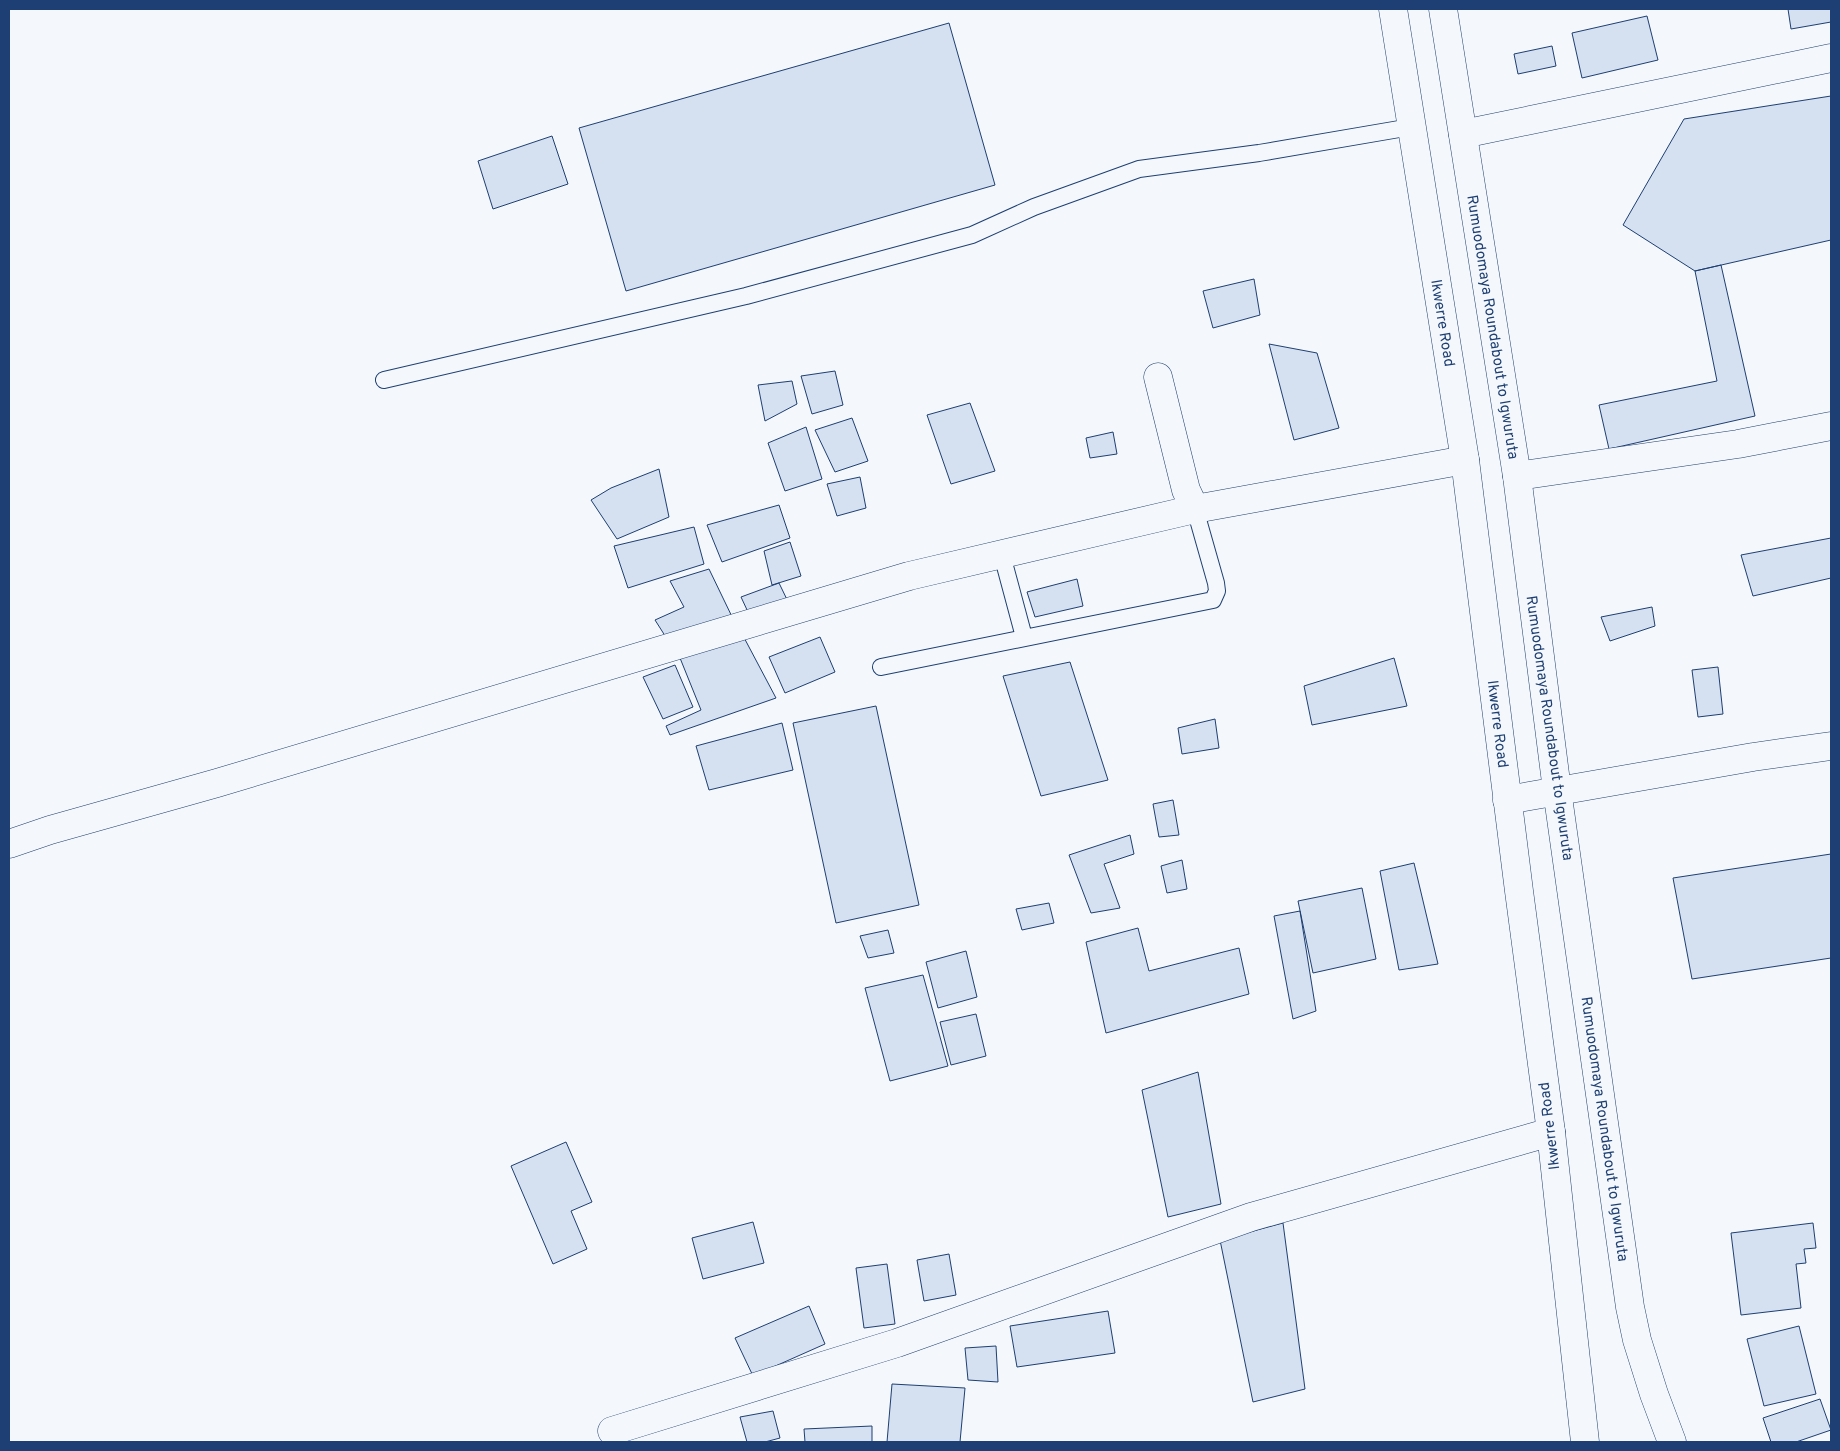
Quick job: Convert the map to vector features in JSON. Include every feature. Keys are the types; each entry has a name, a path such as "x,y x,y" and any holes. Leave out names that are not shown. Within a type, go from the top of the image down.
{"street":[{"name":"Ikwerre Road","path":"1393,9 1465,460 1551,1132 1585,1442"},
{"name":"Rumuodomaya Roundabout to Igwuruta","path":"1443,9 1517,476 1557,790 1630,1307 1637,1340 1672,1442"},
{"path":"1463,134 1831,58"},
{"path":"1158,377 1186,490 1195,509"},
{"path":"1517,476 1738,444 1831,426"},
{"path":"9,844 50,830 217,783 909,576 1195,509 1465,460"},
{"path":"1507,800 1753,757 1831,746"},
{"path":"612,1432 898,1343 1251,1217 1551,1132"}],"lane":[{"path":"384,380 746,296 962,238 1034,207 1139,169 1259,153 1411,127"},
{"path":"881,667 1213,600 1217,591 1216,582 1195,509"},
{"path":"1002,555 1024,638"}],"building":[{"path":"1788,9 1831,9 1831,22 1791,29"},
{"path":"1647,16 1658,60 1582,78 1572,33"},
{"path":"949,23 995,185 626,291 579,128"},
{"path":"1552,46 1556,66 1518,74 1514,54"},
{"path":"1831,96 1831,240 1695,271 1623,225 1684,119"},
{"path":"552,136 568,184 493,209 478,161"},
{"path":"1721,265 1755,416 1609,449 1599,405 1717,381 1695,271"},
{"path":"1254,279 1260,315 1213,328 1203,291"},
{"path":"1269,344 1317,353 1339,428 1294,440"},
{"path":"835,371 843,405 812,414 801,376"},
{"path":"792,381 797,404 765,421 758,385"},
{"path":"970,403 995,471 951,484 927,415"},
{"path":"852,418 868,461 835,472 815,430"},
{"path":"806,427 822,479 785,491 768,443"},
{"path":"1113,432 1117,454 1090,458 1086,438"},
{"path":"659,469 669,517 617,539 591,500 611,488"},
{"path":"860,477 866,508 837,516 827,484"},
{"path":"779,505 790,538 722,562 707,525"},
{"path":"694,527 704,564 628,588 614,546"},
{"path":"1831,538 1831,578 1753,596 1741,555"},
{"path":"790,542 801,576 772,585 764,551"},
{"path":"709,569 736,625 676,653 655,620 684,607 670,581"},
{"path":"1077,579 1083,606 1035,617 1027,592"},
{"path":"779,583 794,614 755,627 741,597"},
{"path":"1652,607 1655,626 1610,641 1601,617"},
{"path":"740,630 776,698 670,735 666,726 701,710 680,658"},
{"path":"820,637 835,672 785,693 769,657"},
{"path":"1394,658 1407,706 1312,725 1304,686"},
{"path":"1070,662 1108,780 1041,796 1003,676"},
{"path":"675,665 693,707 663,719 643,677"},
{"path":"1718,667 1723,714 1698,717 1692,670"},
{"path":"876,706 919,905 836,923 793,723"},
{"path":"1215,719 1219,748 1182,754 1178,728"},
{"path":"782,723 793,770 709,790 696,746"},
{"path":"1173,800 1179,835 1159,837 1153,804"},
{"path":"1130,835 1134,854 1104,864 1120,908 1091,913 1069,855"},
{"path":"1831,854 1831,958 1692,979 1673,878"},
{"path":"1182,860 1187,889 1167,893 1161,866"},
{"path":"1414,863 1438,964 1399,970 1380,871"},
{"path":"1362,888 1376,959 1313,973 1298,901"},
{"path":"1049,903 1054,923 1022,930 1016,909"},
{"path":"1300,911 1316,1011 1293,1019 1274,916"},
{"path":"1138,928 1149,971 1239,948 1249,994 1106,1033 1086,942"},
{"path":"888,930 894,953 868,958 860,936"},
{"path":"966,951 977,997 938,1008 926,962"},
{"path":"923,975 948,1066 890,1081 865,988"},
{"path":"976,1014 986,1056 951,1065 940,1022"},
{"path":"1198,1072 1221,1204 1168,1217 1142,1090"},
{"path":"566,1142 592,1202 571,1211 587,1249 553,1264 511,1166"},
{"path":"753,1222 764,1263 703,1279 692,1238"},
{"path":"1283,1223 1305,1389 1253,1402 1220,1240"},
{"path":"1813,1223 1816,1248 1804,1249 1806,1263 1796,1264 1801,1308 1741,1315 1731,1233"},
{"path":"949,1254 956,1295 924,1301 917,1260"},
{"path":"887,1264 895,1324 864,1328 856,1268"},
{"path":"809,1306 825,1344 753,1376 735,1338"},
{"path":"1108,1311 1115,1353 1017,1367 1010,1326"},
{"path":"1799,1326 1816,1394 1764,1406 1747,1339"},
{"path":"996,1346 998,1382 968,1380 965,1348"},
{"path":"892,1384 965,1388 960,1442 887,1442"},
{"path":"1820,1399 1831,1430 1796,1442 1771,1442 1763,1418"},
{"path":"773,1411 780,1438 765,1442 747,1442 740,1417"},
{"path":"872,1426 872,1442 805,1442 804,1429"}]}
